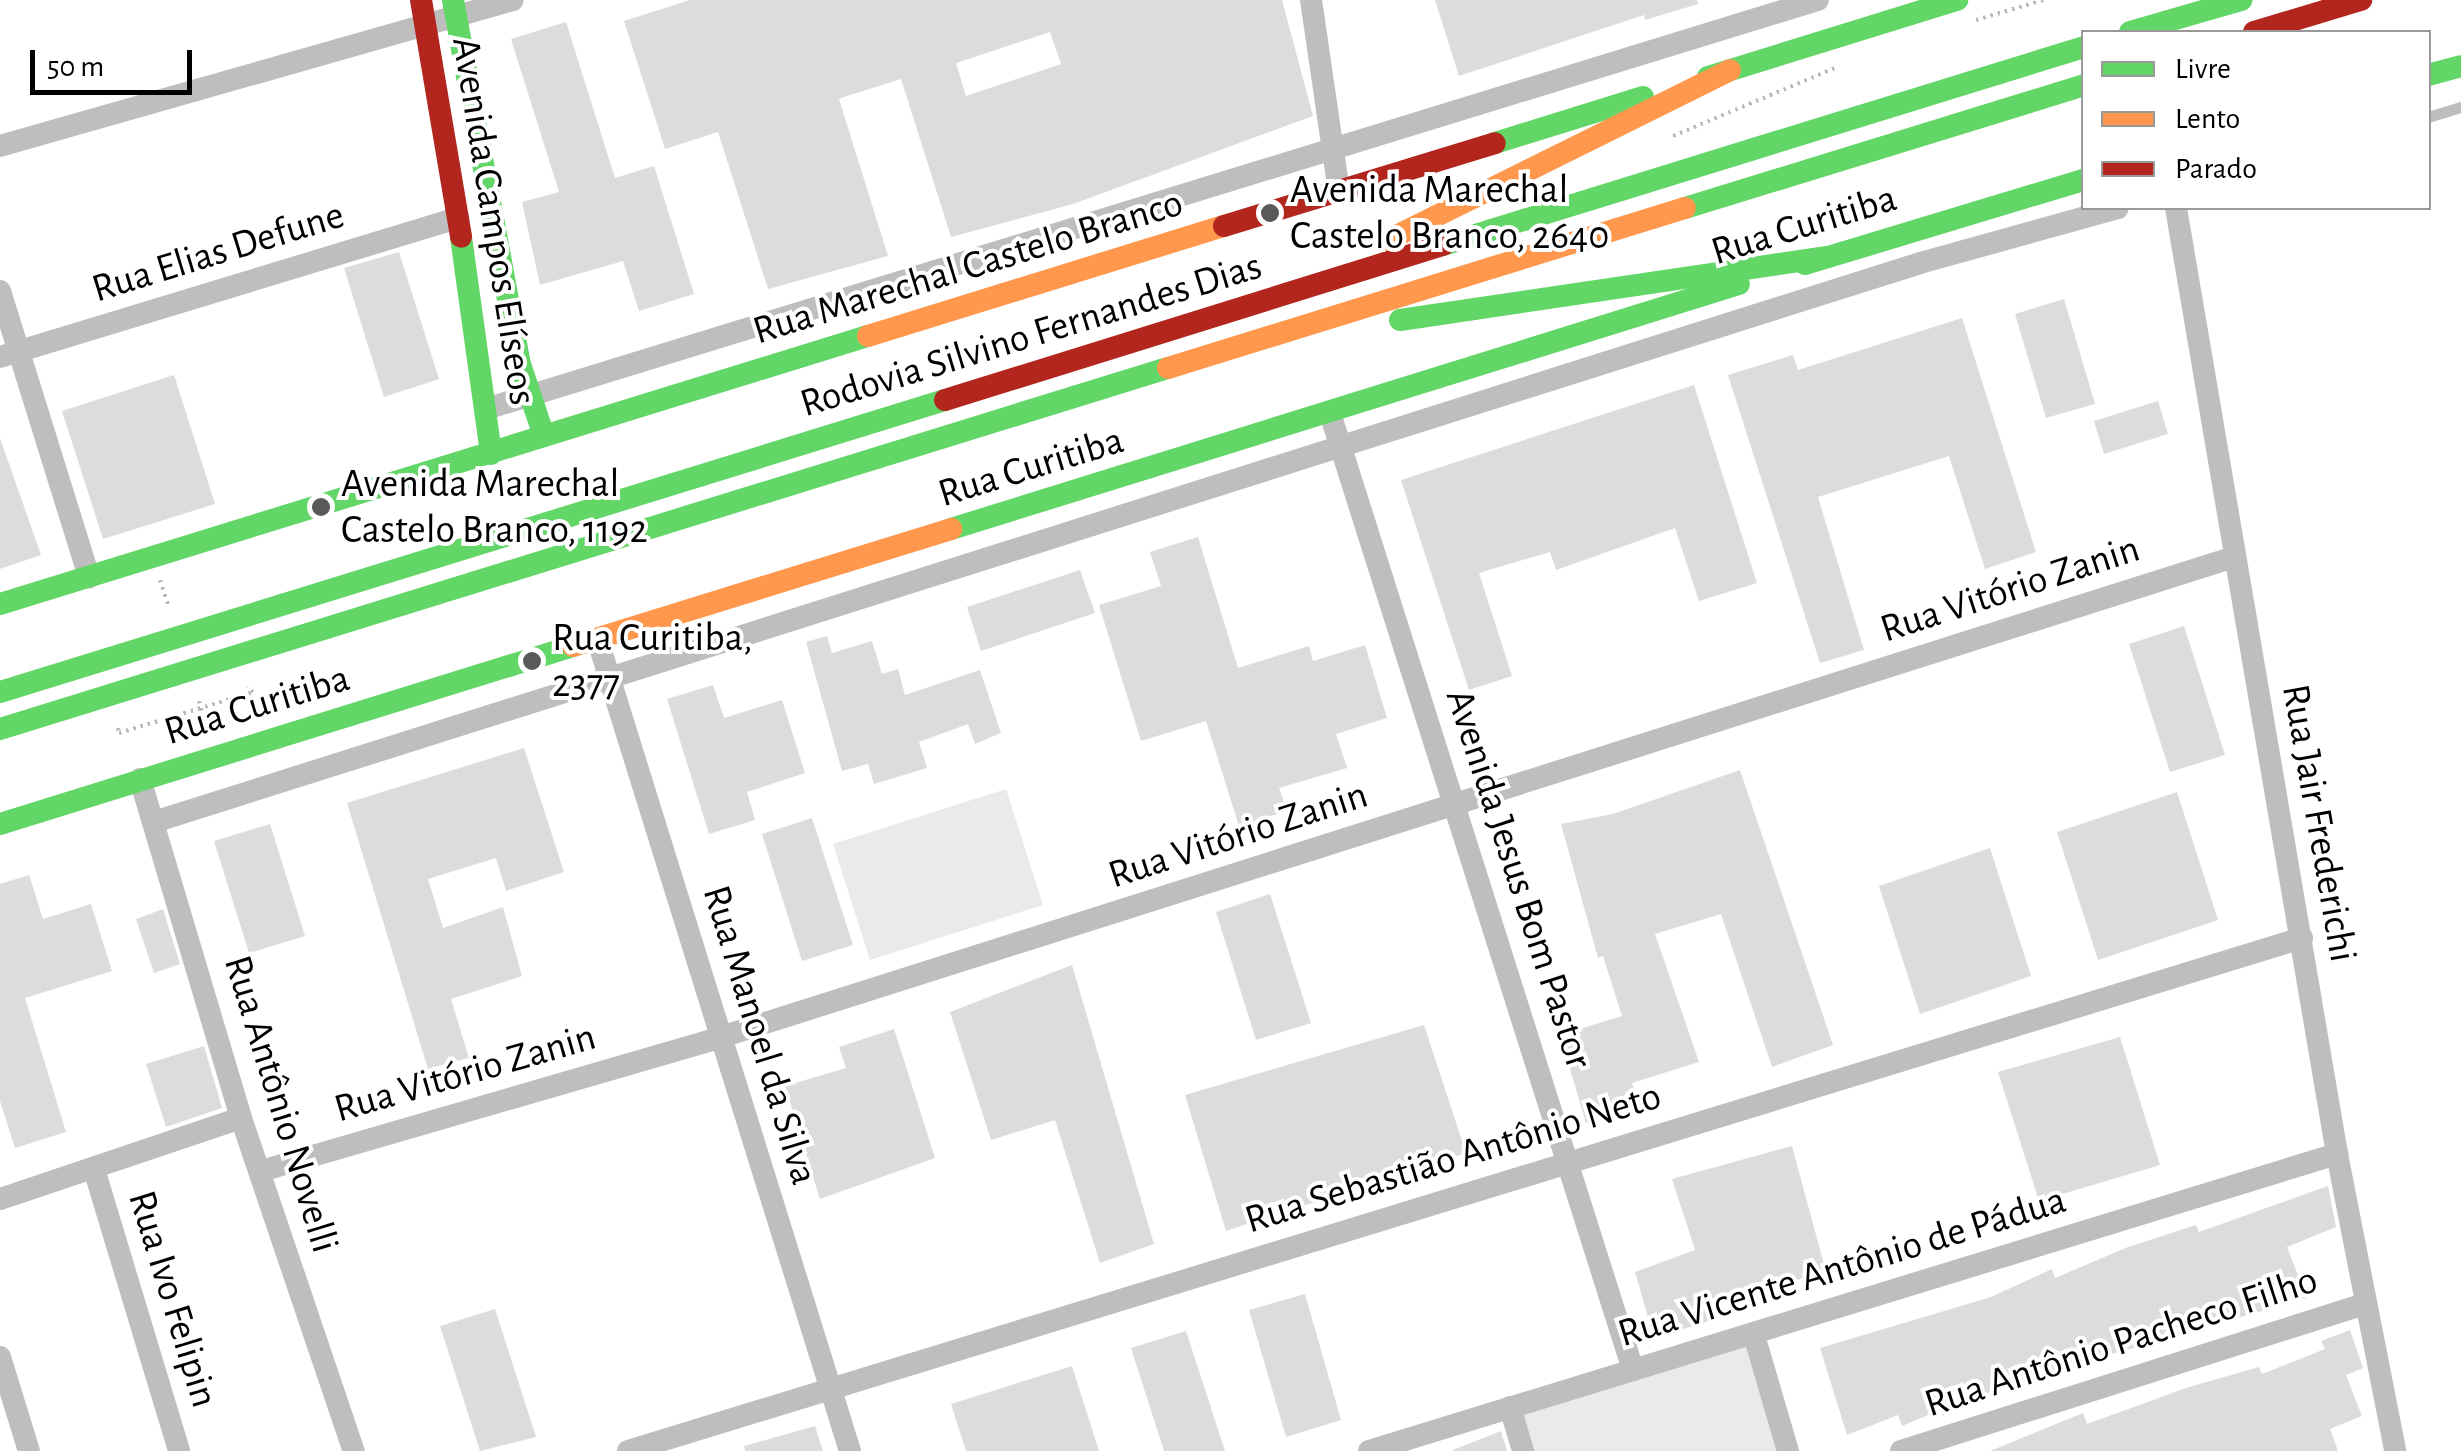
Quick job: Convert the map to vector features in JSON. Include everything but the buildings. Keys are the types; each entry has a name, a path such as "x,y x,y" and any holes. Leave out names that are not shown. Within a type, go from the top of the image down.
{"main road":[{"name":"Rua Marechal Castelo Branco","path":"0,604 1957,0"},
{"path":"2135,30 2184,9 2240,0"},
{"path":"2264,30 2361,0"},
{"name":"Avenida Campos Elíseos","path":"454,8 530,398 544,436"},
{"name":"Avenida Campos Elíseos","path":"422,11 489,408 490,454"},
{"name":"Rodovia Silvino Fernandes Dias","path":"0,692 2081,48"},
{"path":"2431,74 2461,66"},
{"path":"1142,340 1417,228 1730,70"},
{"name":"Rodovia Silvino Fernandes Dias","path":"0,729 2081,87"},
{"name":"Rua Curitiba","path":"0,824 2081,181"},
{"path":"1150,374 1423,316 1827,257"}],"street":[{"path":"0,146 422,11 513,0"},
{"path":"1311,0 1339,192"},
{"name":"Rua Marechal Castelo Branco","path":"489,408 1818,0"},
{"name":"Rua Curitiba","path":"157,821 608,676 1344,450 1920,263 2111,210"},
{"name":"Rua Jair Frederichi","path":"2176,210 2337,1154 2396,1451"},
{"name":"Rua Elias Defune","path":"10,354 458,218"},
{"path":"1909,232 1920,263"},
{"path":"0,292 10,354 89,576"},
{"name":"Avenida Jesus Bom Pastor","path":"1330,412 1569,1160 1632,1370"},
{"name":"Rua Vitório Zanin","path":"261,1171 721,1037 2234,556"},
{"name":"Rua Manoel da Silva","path":"598,642 850,1451"},
{"name":"Rua Antônio Novelli","path":"140,779 157,821 242,1118 354,1451"},
{"name":"Rua Sebastião Antônio Neto","path":"628,1451 831,1392 1569,1160 2302,938"},
{"path":"0,1199 242,1118"},
{"name":"Rua Vicente Antônio de Pádua","path":"1369,1451 2337,1154"},
{"name":"Rua Ivo Felipin","path":"94,1170 179,1451"},
{"name":"Rua Antônio Pacheco Filho","path":"1901,1451 2364,1304"},
{"path":"1754,1335 1788,1451"},
{"path":"0,1357 29,1451"},
{"path":"1510,1407 1523,1451"}],"lane":[{"path":"2431,117 2461,107"}],"path":[{"path":"154,559 171,615"},
{"path":"183,707 251,686 253,692 120,733 117,725 199,700"}],"shaded area":[{"path":"1006,789 1043,905 870,960 833,844"},
{"path":"1754,1335 1788,1451 1523,1451 1510,1407"}],"traffic: fast":[{"path":"453,0 519,361 544,436"},
{"path":"1708,77 1957,0"},
{"path":"2137,30 2241,0"},
{"path":"1443,245 2081,48"},
{"path":"2431,74 2461,66"},
{"path":"1685,208 2081,86"},
{"path":"1495,143 1643,97"},
{"path":"1805,264 2081,181"},
{"path":"461,237 491,454"},
{"path":"1400,320 1827,257"},
{"path":"951,529 1739,284"},
{"path":"0,604 868,336"},
{"path":"0,729 1168,368"},
{"path":"0,692 945,400"},
{"path":"0,824 573,646"}],"traffic: slow":[{"path":"1386,241 1730,70"},
{"path":"1168,368 1685,208"},
{"path":"868,336 1224,226"},
{"path":"573,646 951,529"}],"traffic: jam":[{"path":"421,0 461,237"},
{"path":"2261,30 2361,0"},
{"path":"1224,226 1495,143"},
{"path":"945,400 1443,245"}],"place":[{"name":"Avenida Marechal Castelo Branco, 2640","path":"1270,213"},
{"name":"Avenida Marechal Castelo Branco, 1192","path":"321,507"},
{"name":"Rua Curitiba, 2377","path":"532,661"}]}
